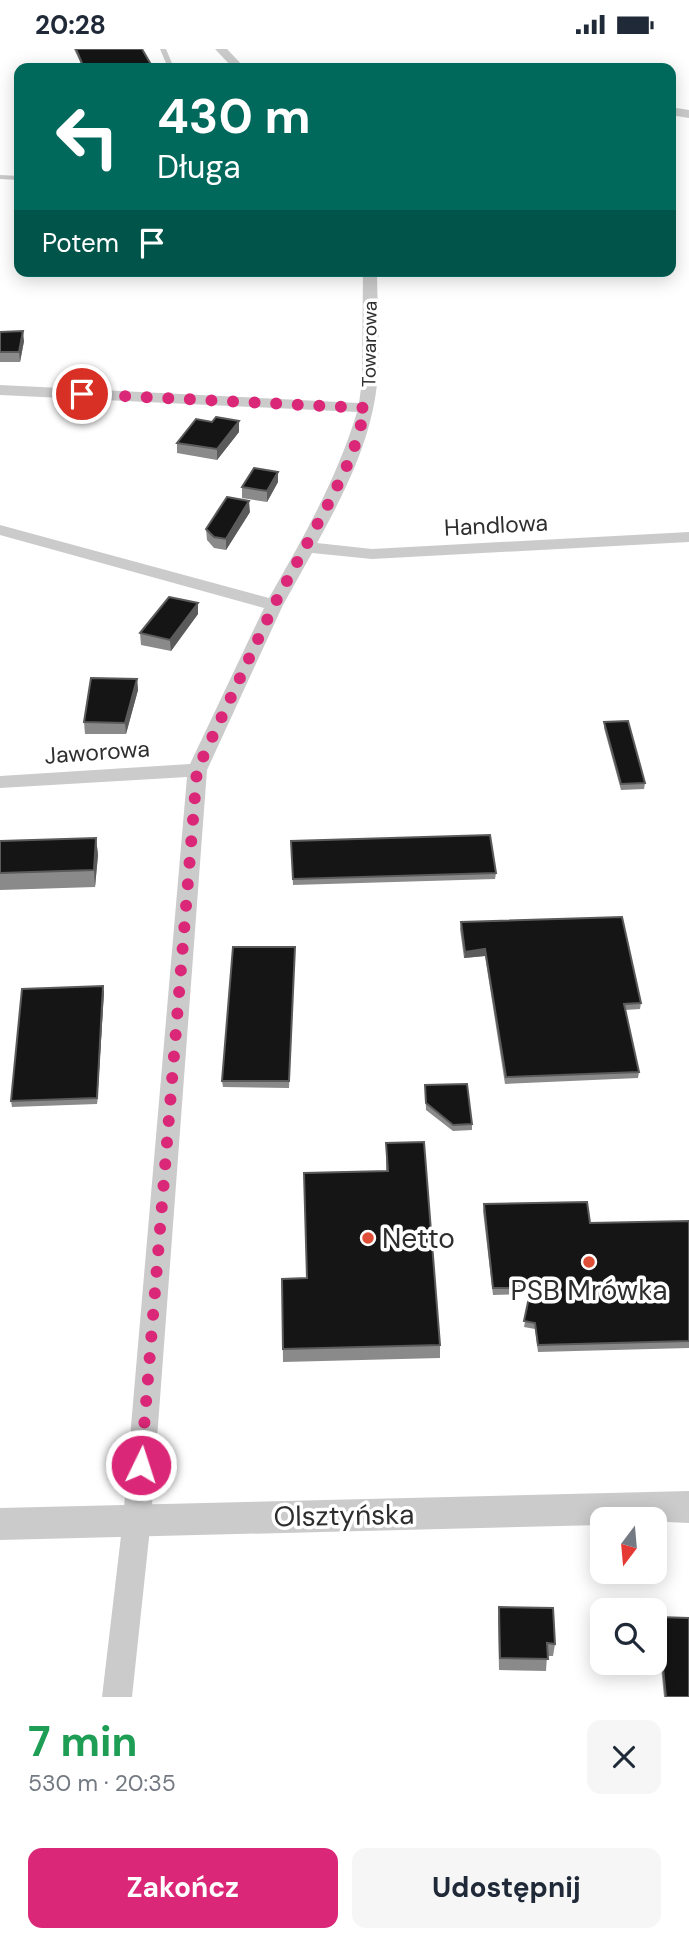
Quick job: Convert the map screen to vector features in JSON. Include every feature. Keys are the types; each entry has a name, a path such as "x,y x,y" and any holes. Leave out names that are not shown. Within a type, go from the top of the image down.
{"street":[{"path":"221,49 234,63"},
{"name":"Towarowa","path":"117,1697 137,1520 197,770 274,605 352,455 366,408 370,381 370,277"},
{"path":"0,390 366,408"},
{"path":"3,533 274,605"},
{"name":"Handlowa","path":"306,547 372,554 689,537"},
{"name":"Jaworowa","path":"0,782 197,770"},
{"name":"Olsztyńska","path":"0,1524 689,1507"}],"building":[{"path":"76,49 142,49 150,63 82,63"},
{"path":"23,331 19,352 0,352 0,332"},
{"path":"216,417 239,421 217,449 177,443 196,419 212,422"},
{"path":"254,468 278,472 267,491 242,487"},
{"path":"227,497 249,501 226,539 214,537 206,529"},
{"path":"169,597 198,603 170,640 140,633"},
{"path":"91,678 137,679 125,723 84,722"},
{"path":"628,721 645,783 621,784 604,722"},
{"path":"490,835 496,873 293,879 291,841"},
{"path":"96,838 94,870 0,873 0,841"},
{"path":"622,917 641,1003 624,1004 639,1072 506,1077 485,949 465,952 461,922"},
{"path":"233,947 295,947 289,1081 222,1081"},
{"path":"103,986 97,1098 11,1101 22,989"},
{"path":"467,1084 472,1124 453,1125 426,1103 425,1085"},
{"name":"Netto","path":"424,1142 440,1345 283,1349 282,1279 307,1278 304,1173 388,1171 386,1143"},
{"name":"PSB Mrówka","path":"587,1202 590,1223 689,1221 689,1341 538,1345 535,1323 524,1321 531,1288 493,1288 484,1204"},
{"path":"499,1607 553,1608 555,1644 547,1643 548,1659 500,1658"},
{"path":"667,1617 689,1618 689,1697 666,1697 664,1675 667,1675"}],"place":[{"name":"Netto","path":"368,1238"},
{"name":"PSB Mrówka","path":"589,1262"}],"route":[{"path":"82,394 366,408 352,455 323,517 274,605 197,770 141,1465"}]}
